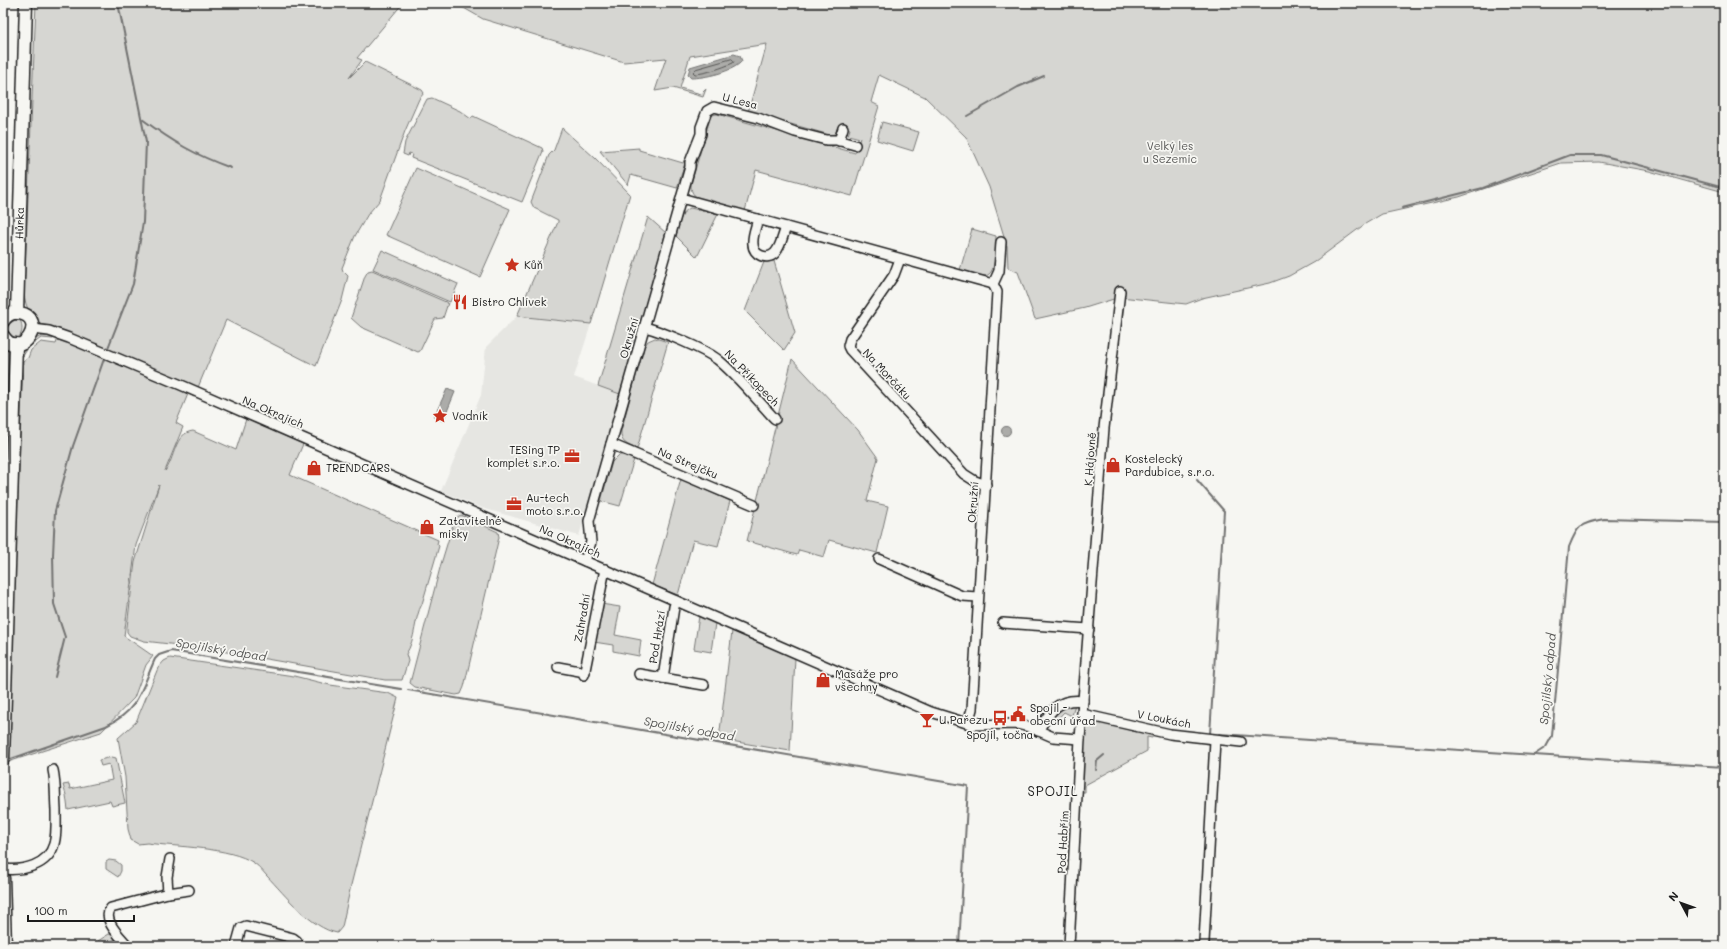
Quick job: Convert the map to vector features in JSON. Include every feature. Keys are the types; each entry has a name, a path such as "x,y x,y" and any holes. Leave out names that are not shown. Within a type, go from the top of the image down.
{"main road":[{"name":"Hůrka","path":"17,313 26,3"},
{"path":"3,321 9,315 17,313 23,314 29,318 33,329 28,340 23,343 16,344 7,341 3,336"},
{"path":"3,759 16,344"},
{"path":"3,878 5,946"}],"street":[{"name":"U Lesa","path":"681,198 690,167 690,162 702,134 701,127 705,115 711,107 758,118 795,132 856,146"},
{"path":"839,141 843,128"},
{"path":"681,198 993,284 999,271 1001,242"},
{"name":"Okružní","path":"585,561 591,542 589,521 681,198"},
{"path":"758,219 753,244 756,253 762,256 768,257 775,253 781,243 786,227"},
{"name":"Na Morčáku","path":"900,259 894,275 850,339 848,343 850,350 964,474 975,481 986,485"},
{"name":"Okružní","path":"968,723 972,709 998,292 993,284"},
{"name":"K Hájovně","path":"1080,739 1104,428 1120,292"},
{"name":"Na Příkopech","path":"645,327 660,332 713,356 724,365 775,419"},
{"name":"Na Okrajích","path":"33,329 54,332 267,422 931,712 968,723 981,725 1012,723 1023,725 1053,737 1080,739"},
{"name":"Na Strejčku","path":"611,444 754,505"},
{"path":"879,560 962,596 978,598"},
{"name":"Zahradní","path":"558,667 584,674 605,569"},
{"name":"Pod Hrází","path":"663,678 676,601"},
{"path":"1003,623 1089,628"},
{"name":"Pod Hrází","path":"638,674 704,685"},
{"path":"1038,731 1049,714 1062,703 1070,700 1083,701"},
{"name":"V Loukách","path":"1082,714 1170,734 1241,742"},
{"name":"Pod Habřím","path":"1069,946 1080,739"},
{"path":"1204,942 1215,740"},
{"path":"3,869 35,866 43,861 52,850 56,835 55,784 53,770"},
{"path":"168,892 167,877 170,859"},
{"path":"128,946 108,920 107,916 109,910 115,906 168,892 189,890"},
{"path":"236,946 241,928 246,926 293,938 297,941 297,946"}],"shaded area":[{"path":"517,316 591,324 574,377 620,394 579,536 482,508 441,491 481,395 486,347"}],"green space":[{"path":"36,3 403,3 357,58 362,60 349,78 365,62 422,90 424,93 419,99 405,131 380,200 368,214 355,236 342,268 348,276 342,300 316,366 226,320 194,397 188,394 176,423 183,427 165,471 178,441 182,436 193,431 236,450 246,419 303,444 290,475 438,540 437,544 439,546 419,610 412,642 406,654 408,661 402,680 385,680 204,648 144,641 130,636 127,632 127,627 135,562 159,485 136,545 124,636 153,656 146,665 134,698 101,732 8,762 23,362 28,358 31,350 41,342 56,344 58,338 32,316 28,310 24,294"},
{"name":"Velký les u Sezemic","path":"455,3 1724,3 1724,192 1649,171 1599,162 1561,163 1459,197 1382,214 1365,224 1314,262 1289,276 1270,283 1202,298 1186,304 1120,297 1085,308 1035,319 1018,272 1008,268 1007,246 989,187 966,137 925,97 879,75 871,102 879,106 852,196 756,170 745,211 698,198 693,194 691,184 711,115 717,114 855,153 860,138 848,135 850,129 839,125 835,134 830,135 748,112 767,44 690,56 680,88 701,94 706,89 703,97 673,88 655,91 666,58 624,62 483,19"},
{"path":"432,98 460,111 471,119 473,116 542,148 543,151 522,202 411,158 412,154 409,153 408,156 403,154 405,142 427,99"},
{"path":"882,122 919,132 913,151 877,140"},
{"path":"562,128 595,158 630,194 591,324 517,316 558,222 558,220 534,208 531,202 549,155 554,150"},
{"path":"639,148 639,150 683,163 684,160 686,160 677,188 631,175 628,185 600,151"},
{"path":"416,168 510,209 480,277 386,235"},
{"path":"690,208 718,214 697,257 676,236 682,216"},
{"path":"648,217 666,233 620,394 598,386"},
{"path":"972,229 996,236 995,261 991,272 987,275 979,276 960,270"},
{"path":"382,250 458,284 450,302 373,269"},
{"path":"774,261 795,333 784,350 745,311 764,262"},
{"path":"372,270 448,303 443,318 435,319 420,351 418,352 361,327 351,318 365,276 368,271"},
{"path":"15,320 20,320 22,325 22,332 18,338 11,336 8,330 9,324"},
{"path":"43,336 54,337 53,339 41,338 28,348 23,356 25,349 30,343"},
{"path":"655,338 668,342 637,449 623,441 621,431 644,347 648,341"},
{"path":"792,359 858,430 878,458 867,501 888,506 877,553 829,540 824,557 799,550 797,555 747,541"},
{"path":"619,455 634,459 620,506 601,501 612,462"},
{"path":"681,479 730,501 718,546 693,540 678,595 652,585"},
{"path":"461,515 498,532 499,537 464,687 461,694 456,695 415,687 410,683 441,564 455,518"},
{"path":"601,604 620,607 615,635 641,640 639,656 613,651 613,645 594,642"},
{"path":"699,616 715,623 711,652 694,649"},
{"path":"732,631 795,658 790,751 719,739"},
{"path":"170,658 294,676 330,685 388,693 398,698 351,885 342,927 337,933 327,930 308,918 258,866 244,858 202,848 147,843 138,844 131,840 128,829 125,777 118,738 136,722 158,668 164,661"},
{"path":"1075,704 1072,716 1064,712 1053,724 1045,723 1058,710"},
{"path":"1091,718 1098,719 1102,723 1137,732 1140,730 1153,734 1152,738 1147,737 1147,751 1085,785 1085,792 1081,792 1085,725"},
{"path":"112,757 116,758 125,803 112,806 110,801 68,810 63,785 69,784 70,789 112,780 109,764 101,766 99,760"},
{"path":"109,860 116,861 121,865 121,871 118,877 106,869 106,862"},
{"path":"109,934 113,935 117,939 104,946 90,946"},
{"path":"1174,940 1227,943 1227,946 1173,946"}],"water":[{"path":"734,54 740,56 742,61 732,68 718,74 703,77 691,78 688,75 690,67"},
{"path":"447,389 455,392 443,421 434,417"},
{"path":"1006,426 1011,431 1006,436 1001,431"}],"waterway":[{"path":"108,348 133,284 143,222 146,142 118,3"},
{"path":"967,116 1018,87 1044,76"},
{"path":"142,119 164,135 185,147 206,158 231,168"},
{"path":"1402,208 1483,188 1570,155 1601,155 1724,188"},
{"path":"55,677 65,637 54,604 53,555 55,511 73,446 104,359"},
{"path":"1197,480 1224,511 1210,734"},
{"name":"Spojilský odpad","path":"1219,734 1534,755 1546,747 1552,736 1569,547 1578,529 1590,522 1604,519 1724,522"},
{"name":"Spojilský odpad","path":"8,760 106,726 117,720 126,713 138,698 155,659 159,655 171,651 401,689"},
{"name":"Spojilský odpad","path":"408,690 968,786 959,946"},
{"path":"1096,770 1097,761 1104,755"},
{"path":"1534,755 1724,767"}],"place":[{"name":"Kůň","path":"512,265"},
{"name":"Bistro Chlívek","path":"460,302"},
{"name":"Vodník","path":"440,416"},
{"name":"TESing TP komplet s.r.o.","path":"572,456"},
{"name":"Kostelecký Pardubice, s.r.o.","path":"1113,465"},
{"name":"TRENDCARS","path":"314,468"},
{"name":"Au-tech moto s.r.o.","path":"514,504"},
{"name":"Zatavitelné misky","path":"427,527"},
{"name":"Masáže pro všechny","path":"823,680"},
{"name":"Spojil - obecní úřad","path":"1018,714"},
{"name":"Spojil, točna","path":"1000,718"},
{"name":"U Pařezu","path":"927,720"}],"district":[{"name":"SPOJIL","path":"1053,791"}]}
